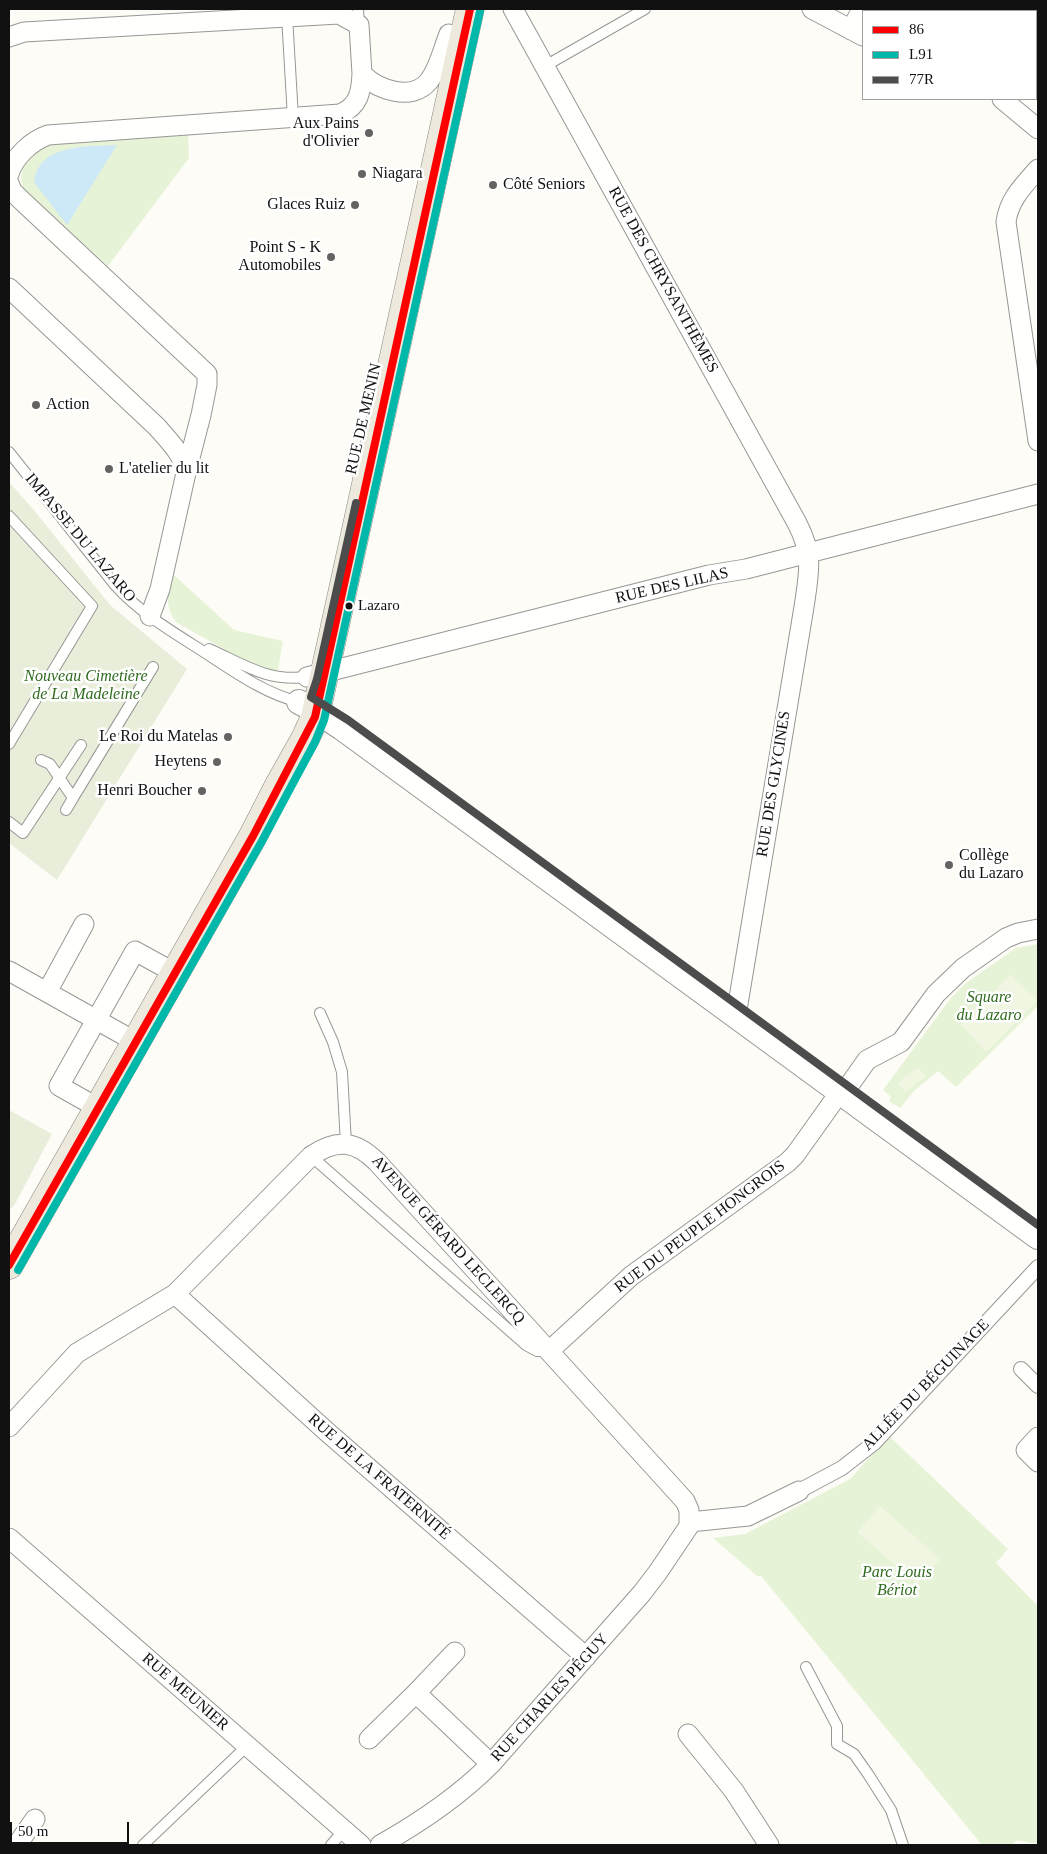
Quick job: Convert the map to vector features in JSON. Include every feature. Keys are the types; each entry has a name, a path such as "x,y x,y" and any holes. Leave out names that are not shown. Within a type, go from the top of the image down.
{"main road":[{"name":"RUE DE MENIN","path":"9,1265 92,1105 169,970 266,785 312,691 388,347 470,9"},
{"name":"RUE DE MENIN","path":"388,347 451,21"},
{"name":"RUE DE MENIN","path":"9,1238 92,1105"}],"street":[{"name":"RUE DES CHRYSANTHÈMES","path":"513,9 805,537 809,553"},
{"path":"822,11 857,33 862,9"},
{"path":"9,37 24,32 340,14 358,17 362,74 360,97 347,112 333,115 48,135 36,140 12,164 9,174"},
{"path":"362,74 374,84 389,90 410,90 425,84 433,74 451,21"},
{"path":"1004,100 1035,121"},
{"path":"1038,169 1016,193 1006,222 1038,441"},
{"path":"9,183 12,191 20,199 206,374 208,382 206,393 160,589 150,616"},
{"path":"9,288 157,428 179,453 184,462 186,474"},
{"name":"RUE DES LILAS","path":"312,691 709,574 746,569 1038,494"},
{"name":"RUE DES GLYCINES","path":"736,1016 804,607 809,572 809,553"},
{"path":"312,691 736,1016 1038,1237"},
{"path":"47,992 84,924"},
{"name":"RUE DU PEUPLE HONGROIS","path":"549,1351 631,1276 788,1162 867,1060 900,1042 936,994 963,968 1006,938 1018,933 1038,929"},
{"path":"92,1105 58,1086 96,1019 135,951 169,970"},
{"path":"9,971 130,1038"},
{"path":"9,1428 77,1353 175,1294 311,1156 333,1145 346,1144"},
{"name":"AVENUE GÉRARD LECLERCQ","path":"346,1144 364,1149 373,1158 549,1351 685,1501 690,1510 690,1522"},
{"name":"ALLÉE DU BÉGUINAGE","path":"690,1522 748,1516 842,1468 874,1443 1038,1267"},
{"name":"RUE DE LA FRATERNITÉ","path":"175,1294 326,1431 586,1657"},
{"path":"1021,1369 1038,1384"},
{"path":"1038,1437 1026,1450 1038,1462"},
{"name":"RUE CHARLES PÉGUY","path":"380,1845 450,1800 491,1764 650,1583 690,1522"},
{"name":"RUE MEUNIER","path":"9,1538 362,1845"},
{"path":"369,1739 416,1694 455,1652"},
{"path":"416,1694 491,1764"},
{"path":"688,1734 734,1791 769,1845"},
{"path":"17,1845 35,1819"}],"lane":[{"path":"545,66 645,9"},
{"path":"287,16 293,118"},
{"name":"IMPASSE DU LAZARO","path":"9,452 115,585 132,602 180,637"},
{"path":"9,516 92,606 9,744"},
{"path":"180,637 236,673 277,696 312,691"},
{"path":"180,637 259,673 289,678 312,691"},
{"path":"66,810 153,667"},
{"path":"9,822 23,833 81,745"},
{"path":"41,760 50,764 73,798"},
{"path":"320,1013 333,1042 342,1072 346,1144"},
{"name":"AVENUE GÉRARD LECLERCQ","path":"311,1156 526,1345 537,1351 549,1351"},
{"path":"806,1667 837,1726 837,1744 854,1754 868,1774 891,1810 903,1845"},
{"path":"143,1845 247,1746"},
{"path":"331,1845 344,1830"}],"green space":[{"path":"188,133 189,158 108,266 24,192 21,178 23,164 45,144"},
{"name":"Nouveau Cimetière de La Madeleine","path":"9,482 110,605 187,669 57,880 9,843"},
{"path":"173,574 234,630 283,641 278,670 269,671 254,666 176,622 168,605"},
{"name":"Square du Lazaro","path":"1038,944 1038,1006 956,1087 938,1071 914,1091 900,1108 889,1101 891,1097 883,1090 950,999 966,983 1016,948"},
{"path":"1011,974 1038,1001 986,1052 961,1025"},
{"path":"918,1067 926,1076 905,1092 897,1083"},
{"path":"9,1110 52,1134 14,1206 9,1210"},
{"name":"Parc Louis Bériot","path":"889,1436 1008,1549 996,1563 1038,1606 1038,1843 1015,1841 1012,1845 982,1845 761,1576 757,1576 713,1538 745,1534 850,1479"},
{"path":"880,1506 940,1559 917,1584 857,1532"}],"water":[{"path":"117,145 67,225 34,182 38,169 45,160 66,150 79,147"}],"transit line":[{"name":"86","path":"9,1265 253,836 315,717 470,9"},
{"name":"L91","path":"18,1270 262,841 315,742 324,720 480,11"},
{"name":"77R","path":"356,503 317,679 311,697 348,720 1038,1225"}],"place":[{"name":"Aux Pains d'Olivier","path":"369,133"},
{"name":"Niagara","path":"362,174"},
{"name":"Côté Seniors","path":"493,185"},
{"name":"Glaces Ruiz","path":"355,205"},
{"name":"Point S - K Automobiles","path":"331,257"},
{"name":"Action","path":"36,405"},
{"name":"L'atelier du lit","path":"109,469"},
{"name":"Lazaro","path":"349,606"},
{"name":"Le Roi du Matelas","path":"228,737"},
{"name":"Heytens","path":"217,762"},
{"name":"Henri Boucher","path":"202,791"},
{"name":"Collège du Lazaro","path":"949,865"}]}
